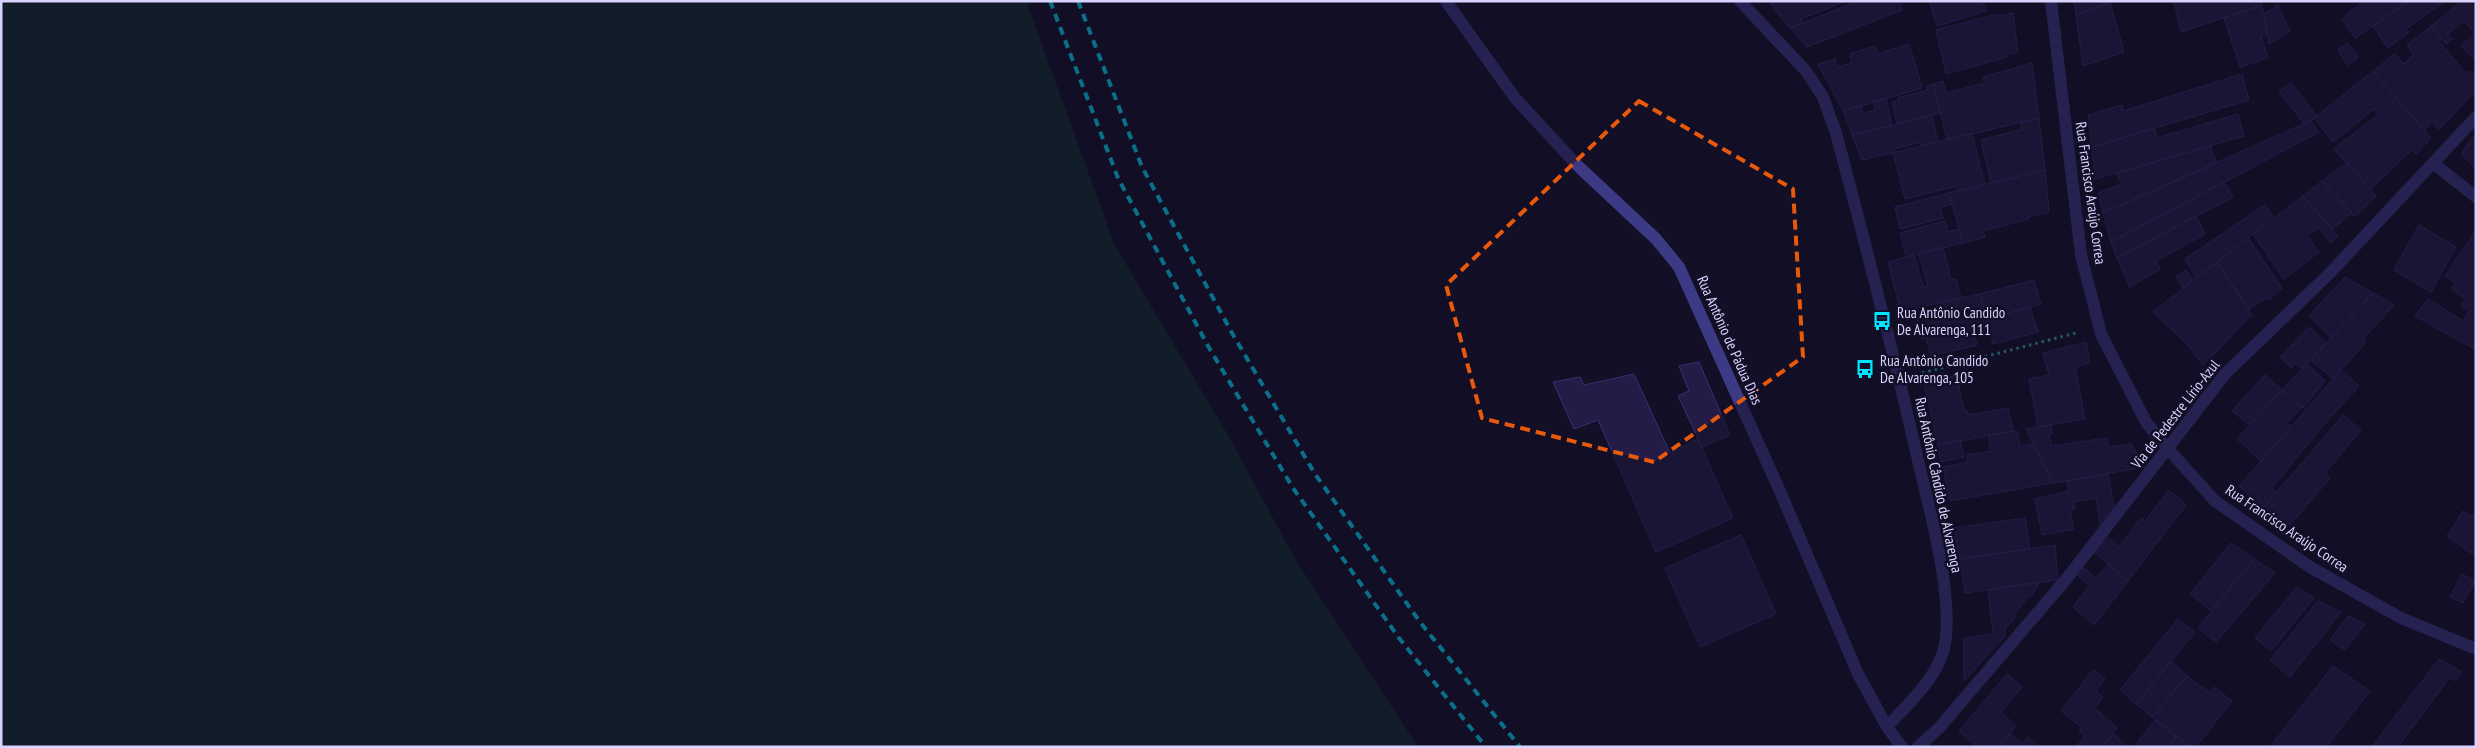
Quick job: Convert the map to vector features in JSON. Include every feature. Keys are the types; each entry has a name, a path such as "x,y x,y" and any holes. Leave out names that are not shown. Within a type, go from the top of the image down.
{"street":[{"name":"Rua Antônio de Pádua Dias","path":"1446,1 1515,98 1578,166 1656,239 1679,267 1779,489 1858,674 1887,727 1902,747"},
{"name":"Rua Antônio Cândido de Alvarenga","path":"1740,1 1806,71 1823,97 1836,133 1900,379 1934,531 1948,625 1942,653 1931,677 1887,727"},
{"name":"Rua Francisco Araújo Correa","path":"2051,1 2081,255 2098,327 2146,422 2168,450 2215,501 2310,567 2401,618 2476,649"},
{"name":"Via de Pedestre Lírio-Azul","path":"1918,747 1939,728 2068,577 2225,374 2330,273 2476,118"},
{"path":"2433,163 2476,197"}],"path":[{"path":"1900,379 2098,327"}],"highlighted area":[{"path":"1639,101 1793,189 1803,357 1654,462 1482,418 1446,285"}],"green space":[{"path":"1,1 1026,1 1115,246 1228,435 1295,559 1418,747 1,747"}],"building":[{"path":"1778,1 1846,1 1801,19 1802,23 1790,28 1770,4"},
{"path":"1858,1 1900,1 1902,10 1807,47 1790,28"},
{"path":"1929,1 1982,1 1986,11 1937,26"},
{"path":"2074,1 2114,1 2076,15"},
{"path":"2174,1 2262,1 2262,5 2181,32"},
{"path":"2363,1 2409,1 2355,38 2342,19"},
{"path":"2409,1 2445,1 2406,29 2409,32 2388,48 2373,26"},
{"path":"2462,1 2476,1 2476,61 2461,46 2475,34 2464,21 2447,35 2452,39 2446,44 2431,26"},
{"path":"2110,2 2124,52 2083,66 2076,15"},
{"path":"2262,5 2267,35 2261,36 2268,58 2240,67 2224,18"},
{"path":"2278,5 2290,31 2269,44 2264,14"},
{"path":"2013,13 2018,52 2007,54 2007,57 1946,74 1936,30 1998,14 1999,16"},
{"path":"2431,26 2442,39 2439,42 2467,74 2470,71 2476,78 2476,91 2439,129 2432,122 2424,130 2373,71 2395,54 2404,64 2414,54 2407,45"},
{"path":"2348,43 2358,58 2347,65 2338,50"},
{"path":"1909,44 1922,88 1843,111 1818,64 1835,59 1837,67 1852,63 1850,54 1875,46 1878,54"},
{"path":"2032,63 2039,118 1947,140 1933,84 1943,81 1946,93 1985,83 1983,77"},
{"path":"2373,71 2431,138 2416,154 2412,150 2370,189 2334,149 2379,114 2374,109 2333,142 2314,118"},
{"path":"2242,74 2249,100 2092,147 2088,115 2122,105 2123,111"},
{"path":"2291,83 2317,116 2305,125 2279,91"},
{"path":"1933,84 1941,113 1897,124 1892,102 1899,101 1898,98 1927,90 1927,86"},
{"path":"1886,98 1892,126 1852,135 1843,111 1861,105 1863,113 1876,110 1873,101"},
{"path":"2238,114 2244,136 2095,179 2092,147 2154,128 2157,138"},
{"path":"1932,115 1938,142 1921,146 1919,142 1895,149 1896,152 1862,160 1852,135"},
{"path":"2039,118 2045,170 1991,183 1981,140 2022,129 2021,122"},
{"path":"2310,121 2319,132 2111,242 2103,213"},
{"path":"1972,133 1985,185 1958,191 1957,186 1905,199 1893,153"},
{"path":"2473,137 2476,139 2476,168 2463,156 2462,152"},
{"path":"2210,146 2217,163 2103,213 2098,193 2121,184 2117,173"},
{"path":"2347,163 2376,196 2355,217 2322,181"},
{"path":"2045,170 2049,212 1983,231 1985,237 1963,243 1949,193"},
{"path":"2322,181 2352,213 2333,229 2303,196"},
{"path":"2224,182 2233,197 2117,258 2111,242"},
{"path":"1949,193 1952,204 1940,208 1943,218 1900,229 1895,207"},
{"path":"2303,196 2338,236 2331,243 2319,228 2307,235 2319,252 2284,279 2253,234"},
{"path":"2265,205 2274,218 2196,278 2185,259"},
{"path":"2196,216 2205,234 2156,261 2160,269 2130,287 2117,258"},
{"path":"1945,221 1948,232 1959,229 1963,243 1906,257 1900,233"},
{"path":"2419,225 2456,247 2431,292 2394,270"},
{"path":"2476,231 2476,350 2415,316 2428,299 2464,321 2469,311 2461,306 2465,298 2452,290 2455,283 2445,276"},
{"path":"2248,238 2282,288 2269,300 2268,297 2249,309 2217,262"},
{"path":"1943,247 1951,280 1956,279 1961,298 1901,312 1888,262 1914,255 1923,287 1928,286 1919,254"},
{"path":"2217,262 2252,315 2203,365 2187,344 2153,312"},
{"path":"2186,270 2193,280 2183,288 2176,276"},
{"path":"2345,277 2373,293 2331,338 2309,316"},
{"path":"2034,280 2041,304 1987,319 1980,294"},
{"path":"2373,293 2394,305 2363,339 2366,342 2333,379 2311,360"},
{"path":"1980,294 1990,330 1979,332 1979,328 1973,329 1977,345 1931,356 1926,338 1922,339 1916,314 1943,308 1942,302"},
{"path":"2030,307 2038,332 1993,344 1987,319"},
{"path":"2309,327 2326,343 2302,369 2296,363 2291,368 2280,357"},
{"path":"2086,342 2090,363 2075,367 2085,419 2038,427 2029,379 2049,375 2043,353"},
{"path":"1699,362 1730,435 1702,447 1678,396 1689,391 1679,366"},
{"path":"2307,364 2325,381 2303,408 2282,390"},
{"path":"2341,370 2359,386 2321,428 2272,488 2276,493 2264,507 2239,486"},
{"path":"1634,374 1670,453 1698,439 1733,518 1656,552 1598,420 1574,429 1553,382 1580,377 1584,385"},
{"path":"1957,375 1964,411 1967,410 1968,415 2008,408 2013,431 1938,445 1924,383"},
{"path":"2265,375 2282,390 2250,425 2232,411"},
{"path":"2282,390 2302,407 2287,423 2291,427 2261,461 2237,439"},
{"path":"2343,415 2361,430 2325,473 2330,478 2290,525 2264,507"},
{"path":"2051,425 2052,434 2049,434 2052,446 2107,438 2109,447 2131,444 2145,467 2053,483 2026,429"},
{"path":"2017,431 2020,446 2033,444 2053,483 1950,501 1943,467 1968,462 1967,455 1991,451 1988,435"},
{"path":"1960,440 1964,457 1941,462 1938,445"},
{"path":"2108,474 2114,507 2100,524 2096,498 2073,502 2075,509 2070,511 2074,529 2042,535 2035,499 2069,491 2067,481"},
{"path":"2169,490 2186,505 2128,581 2095,553 2107,537 2119,547 2141,518 2145,521"},
{"path":"2463,511 2472,517 2476,511 2476,557 2447,536"},
{"path":"2025,518 2030,549 1960,559 1954,528"},
{"path":"1741,535 1776,614 1700,647 1665,568"},
{"path":"2231,543 2254,559 2211,611 2190,594"},
{"path":"2055,545 2058,580 1965,593 1960,559"},
{"path":"2254,559 2275,573 2216,642 2198,628"},
{"path":"2109,564 2128,581 2094,625 2073,607 2089,586 2078,576 2084,568 2096,578"},
{"path":"2462,574 2475,581 2463,603 2450,597"},
{"path":"2039,582 2032,595 2015,613 2015,618 2008,626 2005,626 2005,636 1964,681 1964,638 1993,634 1988,590"},
{"path":"2297,587 2314,598 2271,651 2255,638"},
{"path":"2318,601 2341,612 2290,677 2270,660"},
{"path":"2348,616 2365,624 2345,650 2330,640"},
{"path":"2178,619 2195,632 2136,704 2120,690"},
{"path":"2439,659 2462,672 2456,681 2450,677 2398,747 2372,747"},
{"path":"2171,661 2187,676 2152,717 2136,704"},
{"path":"2333,666 2370,691 2326,747 2270,747"},
{"path":"2093,670 2105,679 2096,691 2103,697 2080,726 2061,711"},
{"path":"2007,674 2022,687 2001,712 2016,726 1999,747 1977,747 1959,731"},
{"path":"2187,676 2210,693 2214,687 2232,701 2196,747 2190,747 2152,717"},
{"path":"2096,709 2117,728 2102,747 2076,747 2085,736 2079,731"},
{"path":"2155,720 2176,736 2169,747 2134,747"},
{"path":"2113,733 2127,747 2102,747"},
{"path":"2010,734 2022,744 2028,737 2039,747 1999,747"},
{"path":"2176,736 2190,747 2169,747"}],"railway":[{"path":"1050,1 1118,178 1208,346 1293,488 1399,638 1486,747"},
{"path":"1078,1 1142,167 1232,333 1315,474 1420,622 1520,747"}],"place":[{"name":"Rua Antônio Candido De Alvarenga, 111","path":"1882,321"},
{"name":"Rua Antônio Candido De Alvarenga, 105","path":"1865,369"}]}
